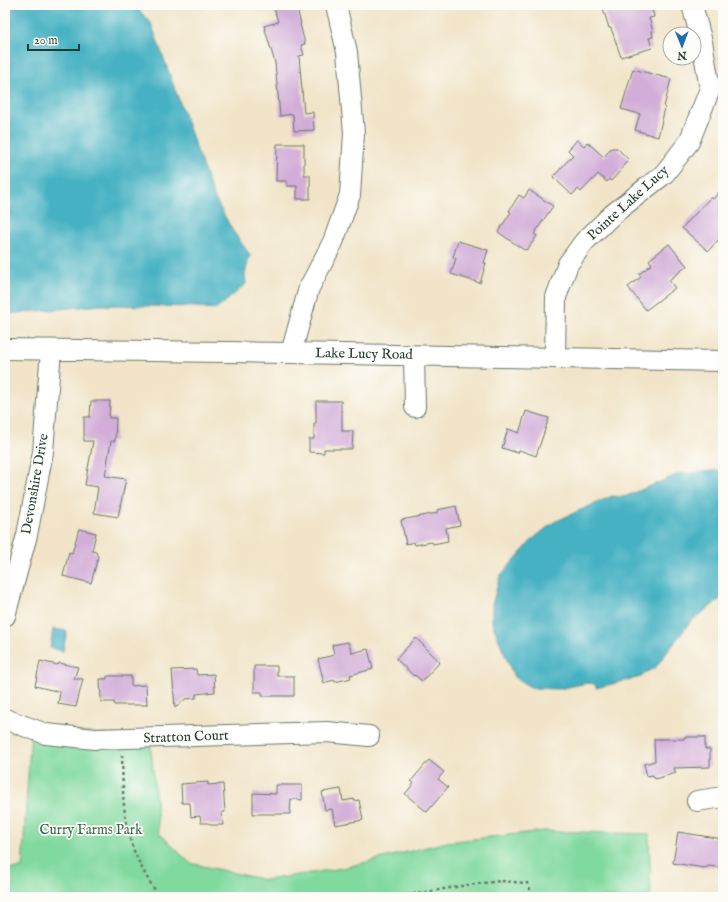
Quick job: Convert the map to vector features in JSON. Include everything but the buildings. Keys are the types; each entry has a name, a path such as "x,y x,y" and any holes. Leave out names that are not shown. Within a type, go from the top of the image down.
{"street":[{"path":"291,353 309,288 333,242 350,194 354,133 346,52 336,5"},
{"name":"Pointe Lake Lucy","path":"555,358 556,297 568,264 584,242 613,214 664,174 689,142 710,89 702,42 692,5"},
{"name":"Lake Lucy Road","path":"5,349 723,361"},
{"name":"Devonshire Drive","path":"5,616 27,534 43,452 51,350"},
{"path":"414,356 415,407"},
{"name":"Stratton Court","path":"5,719 46,734 95,739 327,732 369,736"},
{"path":"697,802 723,797"}],"path":[{"path":"121,738 126,816 131,842 143,868 160,897"},
{"path":"395,897 500,881 527,883 534,897"}],"green space":[{"name":"Curry Farms Park","path":"31,728 150,738 159,833 190,863 265,880 343,868 447,842 544,831 649,834 651,897 5,897 5,869 22,868"}],"water":[{"path":"5,5 134,5 151,23 214,197 233,231 250,255 245,274 246,284 217,309 195,307 102,305 5,314"},
{"path":"723,470 723,597 691,621 655,668 644,673 641,677 596,688 595,684 587,683 559,689 532,688 514,677 492,623 492,605 500,576 534,538 554,522 612,496 624,497 679,474"},
{"path":"53,629 67,631 63,651 50,648"}]}
